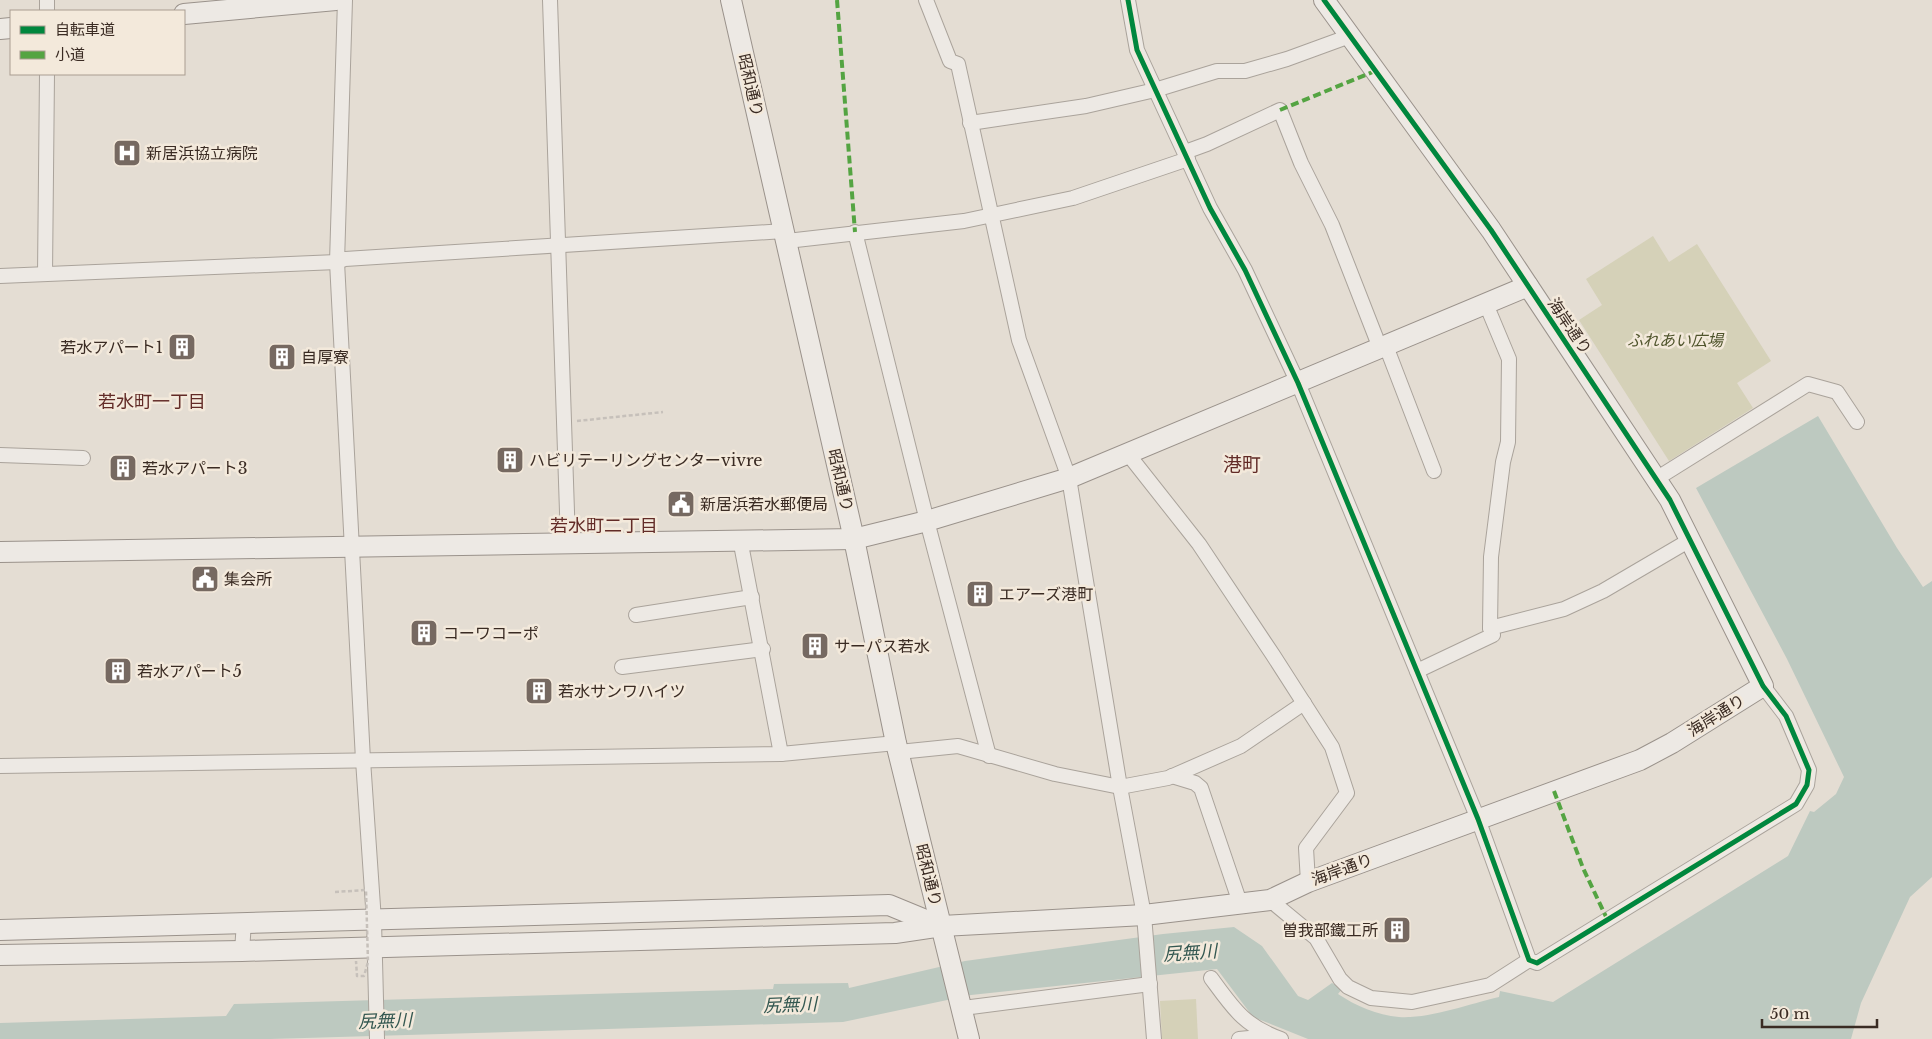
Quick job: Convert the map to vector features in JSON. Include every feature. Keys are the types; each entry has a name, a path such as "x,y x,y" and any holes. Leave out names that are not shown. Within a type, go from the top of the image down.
{"street":[{"path":"185,14 336,0"},
{"path":"345,0 337,262 363,760 374,921 377,1039"},
{"path":"550,0 560,246 568,542"},
{"name":"昭和通り","path":"731,0 854,539 898,747 970,1039"},
{"path":"926,0 950,61 958,64 1019,340 1069,478 1120,787 1144,915 1154,1039"},
{"path":"1128,0 1137,50 1210,208 1245,270 1298,383 1478,819 1529,960 1537,963 1796,804 1807,785 1809,770 1786,716 1764,686"},
{"name":"海岸通り","path":"0,955 242,951 895,933 942,926 1144,915 1270,900 1308,882 1640,760 1672,743 1764,686 1670,500 1491,230 1324,0"},
{"path":"970,123 1086,106 1155,90 1217,71 1245,71 1287,59 1350,36"},
{"path":"45,274 47,75"},
{"path":"0,276 337,262 345,259 560,246 855,232 964,221 1073,198 1187,155 1280,110 1301,163 1332,225 1434,471"},
{"path":"855,232 927,521 989,756"},
{"path":"0,552 740,539 854,539 927,521 1069,478 1528,286"},
{"path":"1417,671 1493,635 1490,628 1492,557 1503,462 1508,442 1509,359 1486,304"},
{"path":"1656,479 1808,384 1837,392 1858,422"},
{"path":"1128,454 1199,544 1332,747 1347,793 1306,848 1308,882"},
{"path":"0,455 83,458"},
{"path":"740,539 763,648 782,754"},
{"path":"1490,628 1564,609 1603,591 1690,540"},
{"path":"636,615 752,597"},
{"path":"622,667 763,648"},
{"path":"0,766 782,754 898,747 958,746 1055,774 1120,787 1172,776 1241,746 1304,703"},
{"path":"1172,776 1195,782 1201,788 1240,903"},
{"path":"1270,900 1316,938 1340,979 1348,987 1371,998 1412,1002 1490,985 1529,960"},
{"path":"0,930 889,906 942,926"},
{"path":"242,951 244,922"},
{"path":"1211,978 1237,1014 1264,1033 1276,1037"},
{"path":"962,1004 1150,980"},
{"path":"1239,1039 1276,1037"}],"path":[{"path":"564,422 663,412"},
{"path":"335,892 366,890 368,962 364,976 357,976 356,961"}],"green space":[{"name":"ふれあい広場","path":"1653,236 1669,262 1697,244 1771,361 1737,383 1753,408 1669,461 1579,320 1602,305 1586,279"},
{"path":"1196,999 1198,1039 1162,1039 1160,1001"}],"water":[{"name":"尻無川","path":"1818,416 1897,548 1923,587 1932,581 1932,877 1910,897 1861,1003 1851,1039 1308,1039 1253,1017 1217,969 971,995 843,1022 270,1039 0,1039 0,1023 226,1016 234,1004 773,989 774,984 848,983 849,988 965,961 1163,934 1234,927 1262,946 1298,996 1308,1000 1332,983 1342,989 1338,994 1352,1002 1375,1012 1399,1017 1423,1016 1449,1010 1499,997 1500,991 1553,1002 1788,856 1810,811 1814,812 1836,794 1844,777 1787,659 1696,488"}],"marked path":[{"path":"837,0 855,232"},
{"path":"1280,110 1375,71"},
{"path":"1554,791 1583,868 1608,921"}],"cycle path":[{"path":"1128,0 1137,50 1210,208 1245,270 1298,383 1478,819 1529,960 1537,963 1796,804 1807,785 1809,770 1786,716 1763,686 1670,500 1491,230 1324,0"}],"place":[{"name":"新居浜協立病院","path":"127,153"},
{"name":"若水アパート1","path":"182,347"},
{"name":"自厚寮","path":"282,357"},
{"name":"ハビリテーリングセンターvivre","path":"510,460"},
{"name":"若水アパート3","path":"123,468"},
{"name":"新居浜若水郵便局","path":"681,504"},
{"name":"集会所","path":"205,579"},
{"name":"エアーズ港町","path":"980,594"},
{"name":"コーワコーポ","path":"424,633"},
{"name":"サーパス若水","path":"815,646"},
{"name":"若水アパート5","path":"118,671"},
{"name":"若水サンワハイツ","path":"539,691"},
{"name":"曽我部鐵工所","path":"1397,930"}],"district":[{"name":"若水町一丁目","path":"152,402"},
{"name":"港町","path":"1242,464"},
{"name":"若水町二丁目","path":"604,526"}]}
